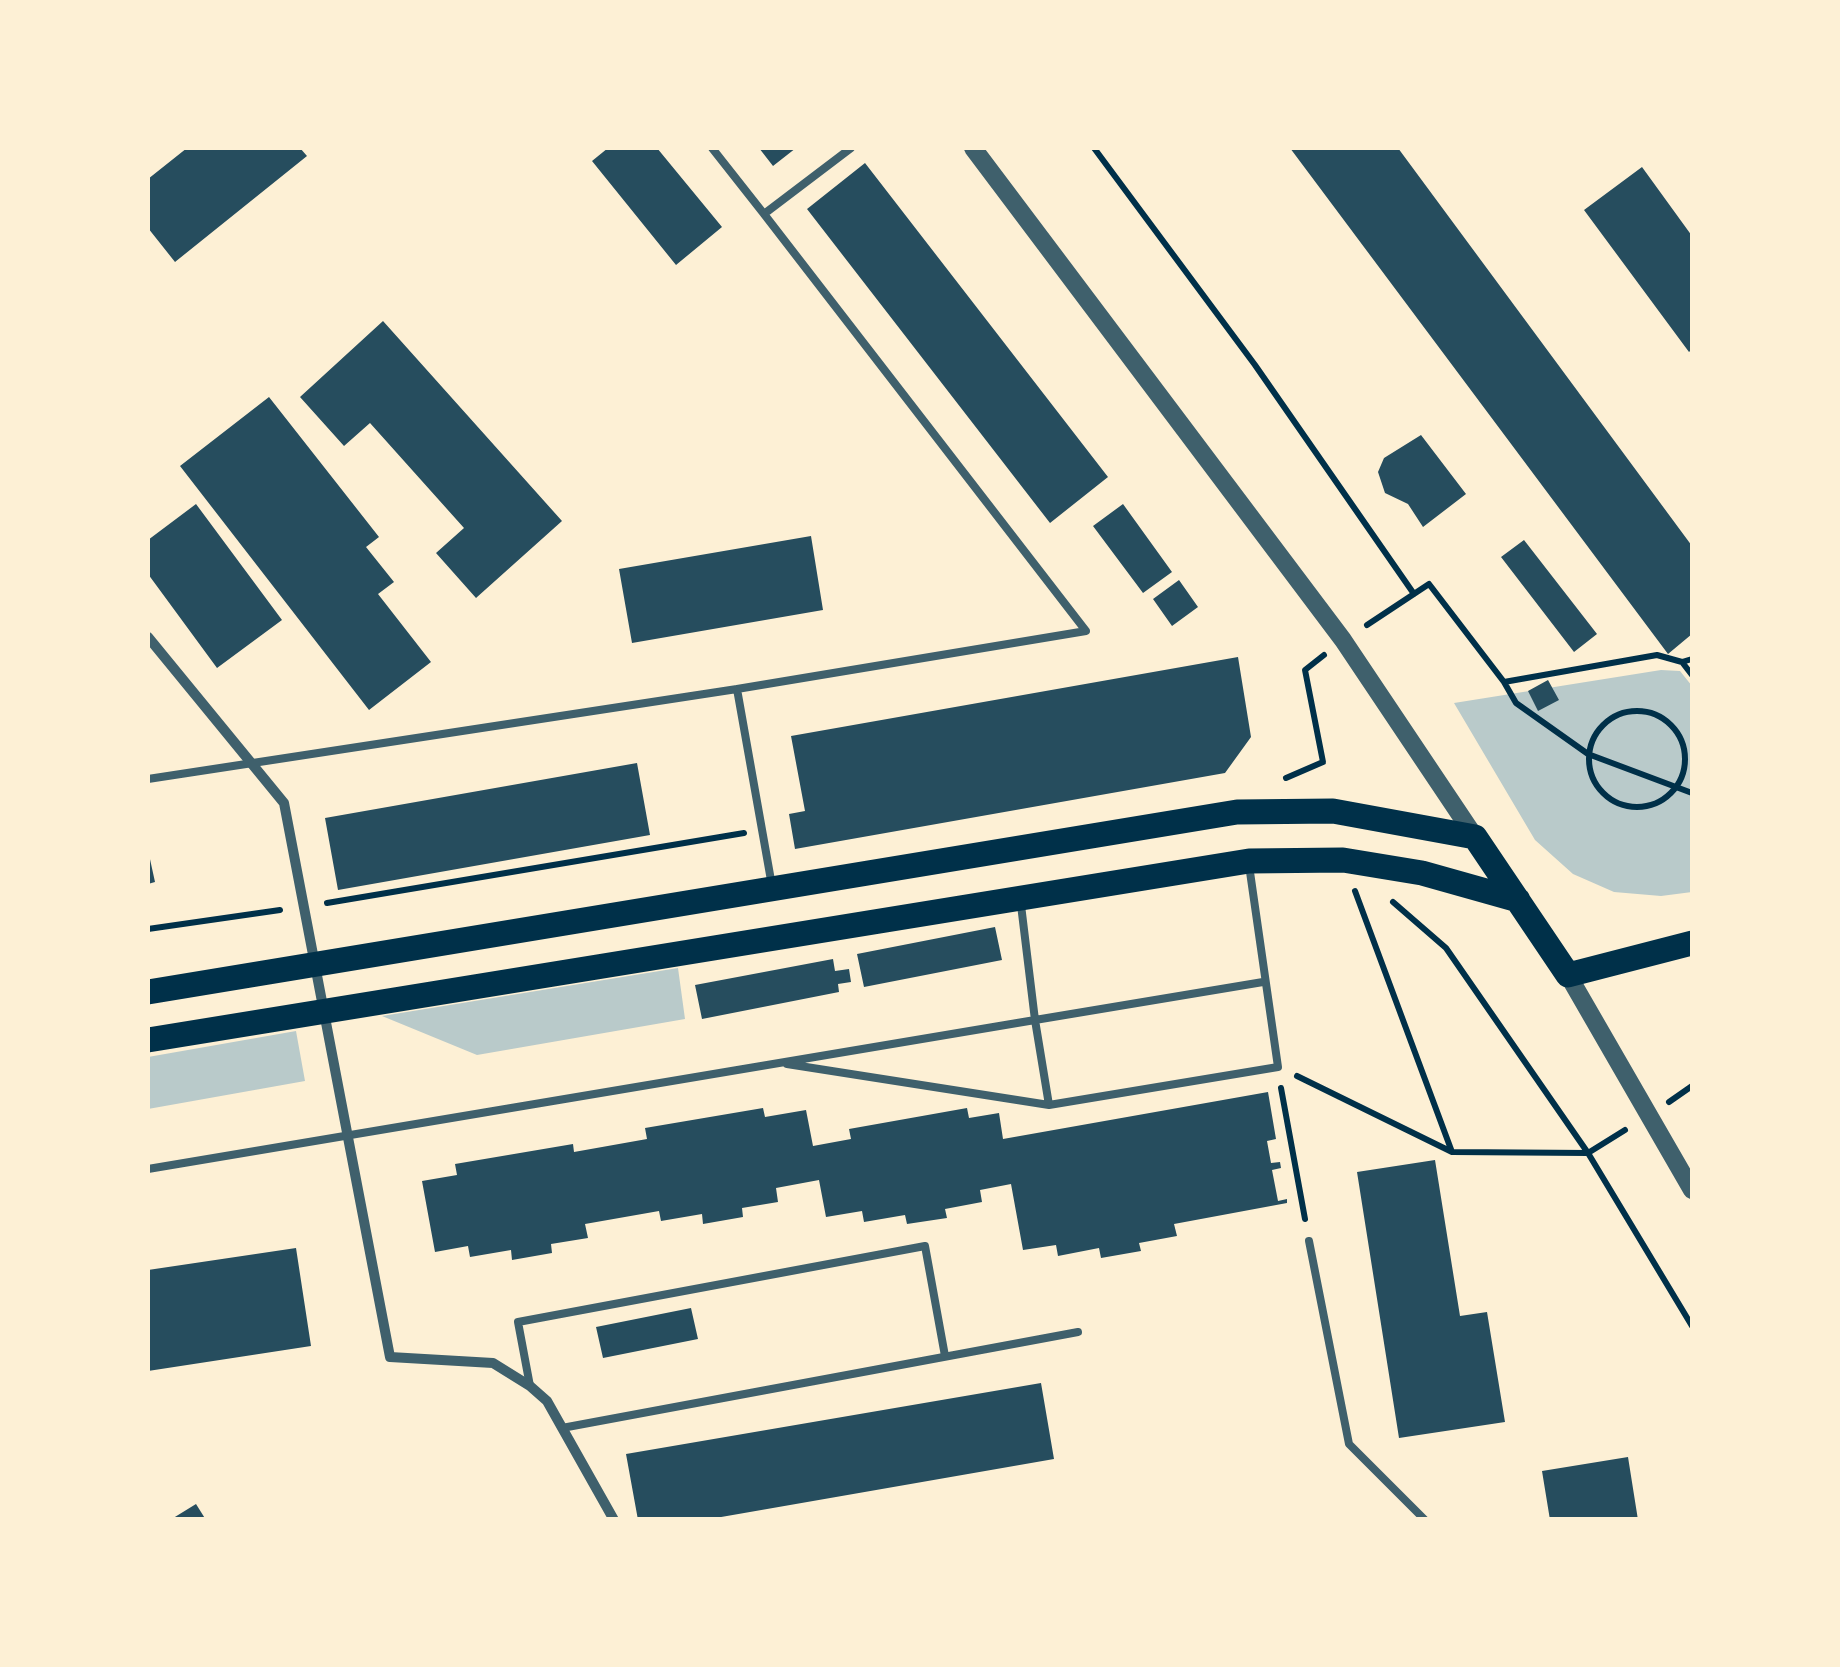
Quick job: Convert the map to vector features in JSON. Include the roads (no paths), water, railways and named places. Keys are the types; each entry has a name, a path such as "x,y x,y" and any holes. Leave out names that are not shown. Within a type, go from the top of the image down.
{"main road":[{"path":"148,992 1238,812 1333,810 1475,837 1568,975 1692,943"},
{"path":"148,1040 1249,861 1344,860 1422,872 1518,900"}],"street":[{"path":"973,148 1343,640 1475,837"},
{"path":"148,637 284,803 390,1357 493,1363 530,1386 547,1401 614,1520"},
{"path":"1568,975 1692,1190"}],"lane":[{"path":"148,779 1086,632 712,148"},
{"path":"764,214 851,148"},
{"path":"737,689 772,889"},
{"path":"777,1063 1049,1105 1278,1067 1249,861"},
{"path":"1020,898 1049,1105"},
{"path":"148,1169 1264,982"},
{"path":"1309,1241 1348,1444 1425,1520"},
{"path":"530,1386 518,1322 925,1246 946,1356"},
{"path":"562,1428 1078,1332"}]}
